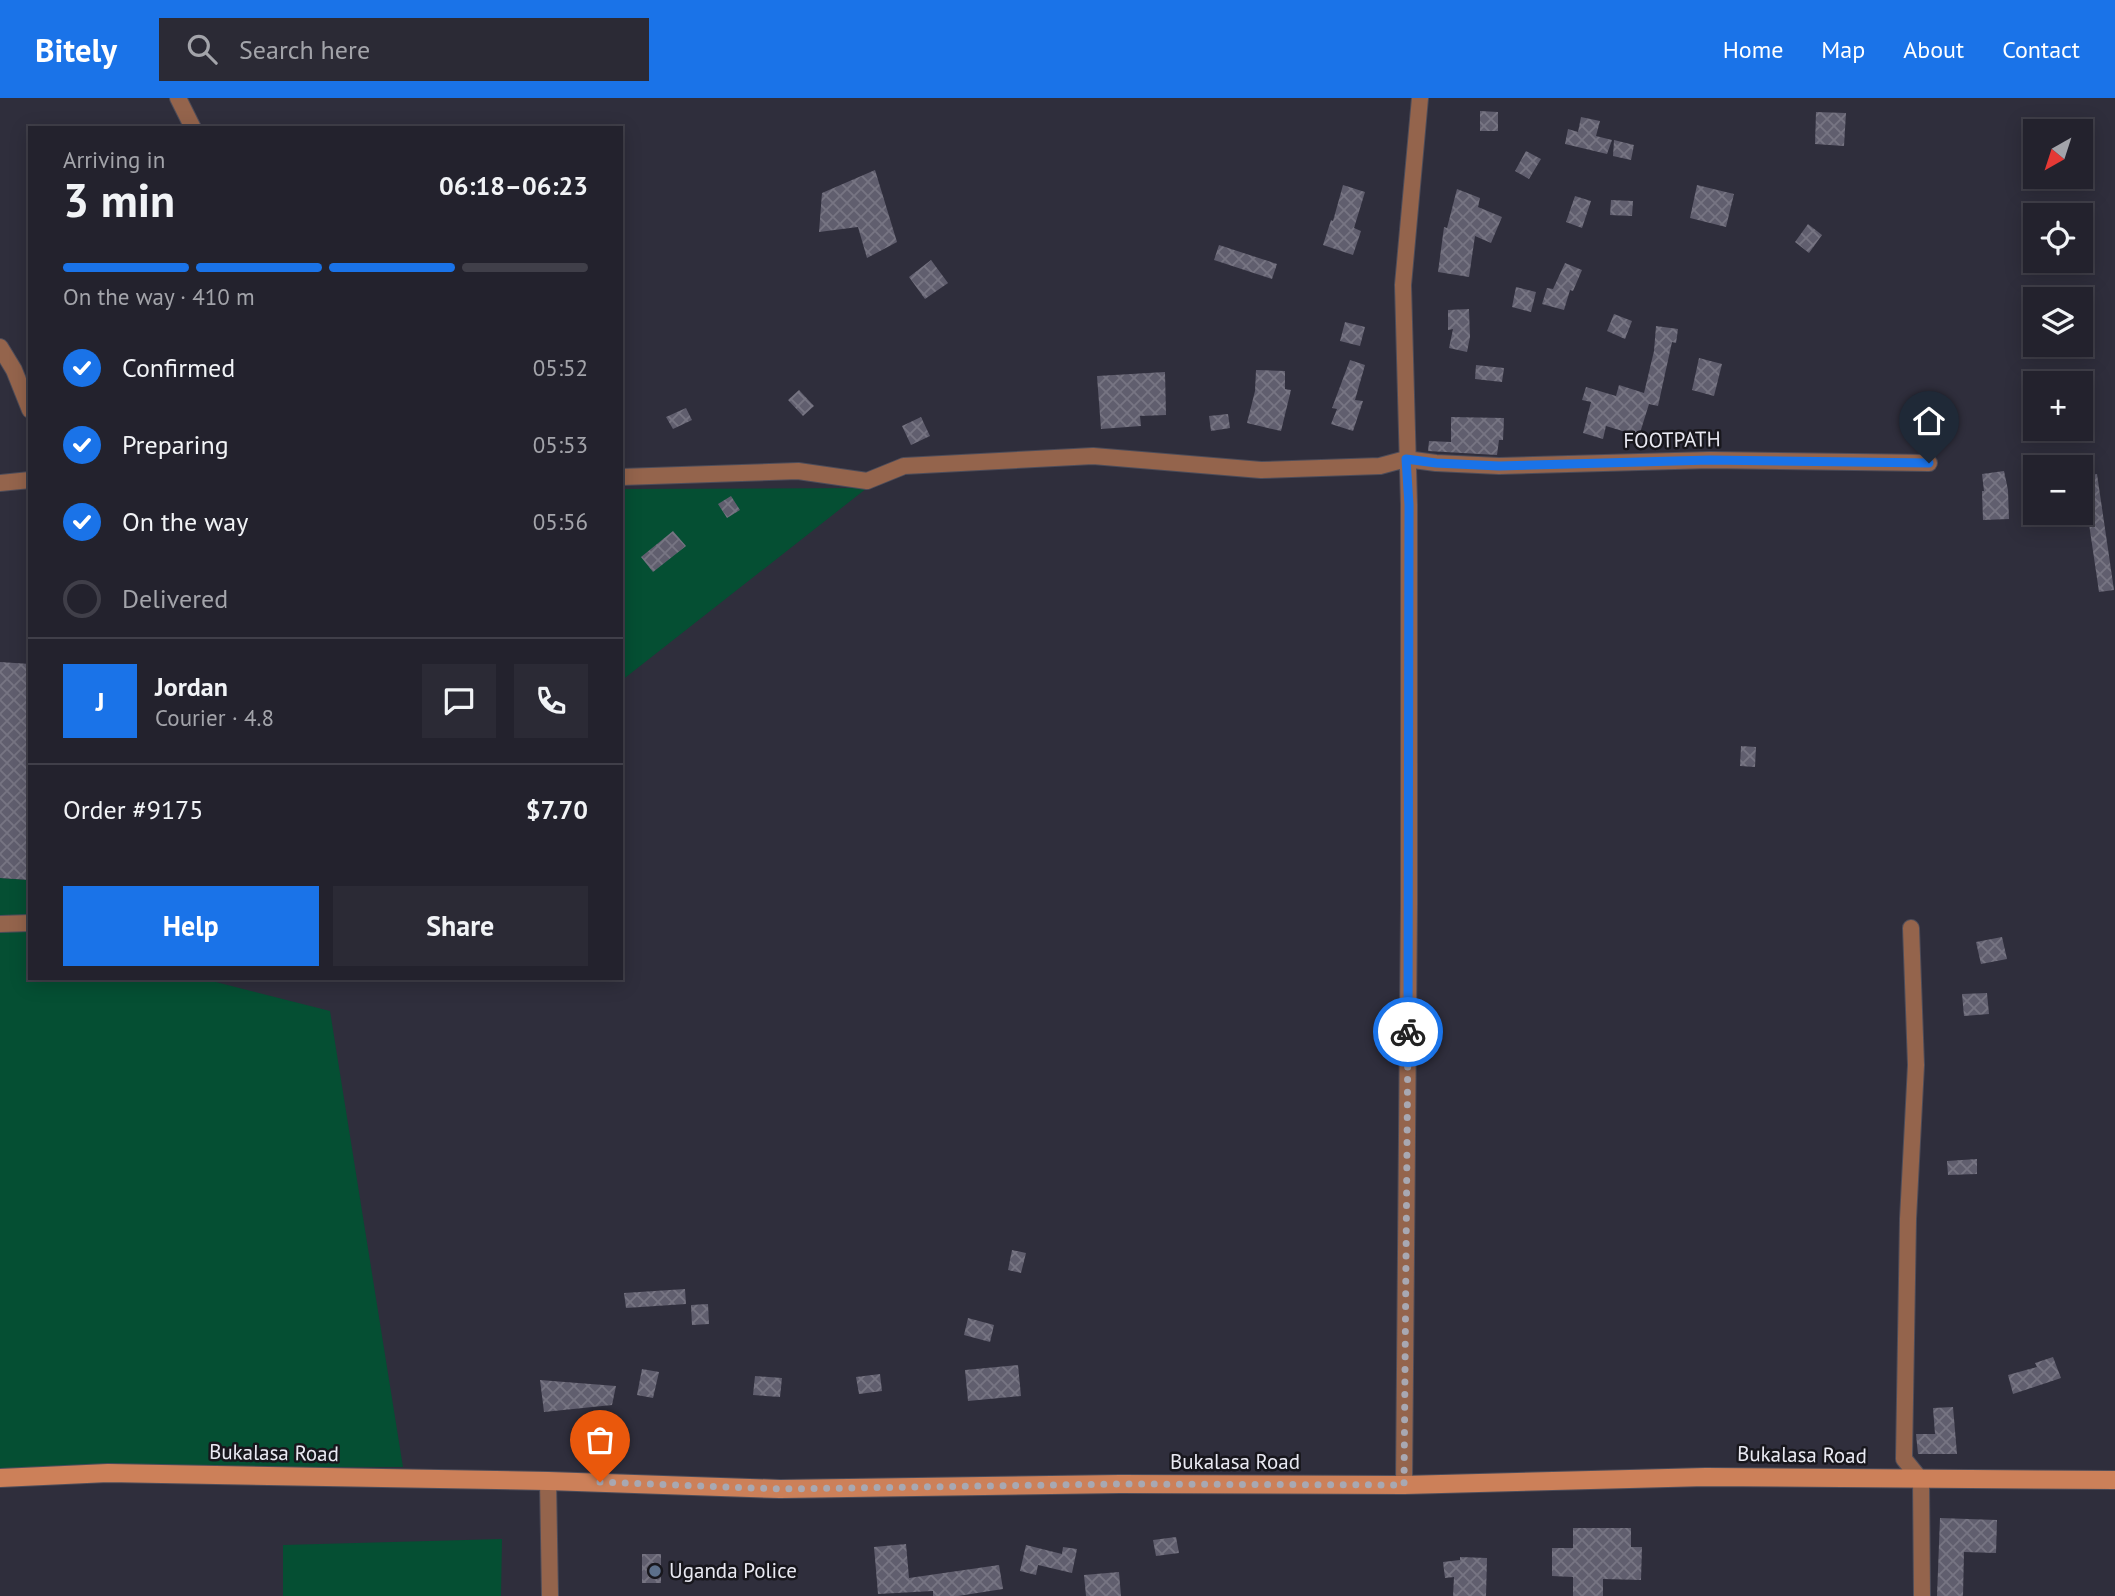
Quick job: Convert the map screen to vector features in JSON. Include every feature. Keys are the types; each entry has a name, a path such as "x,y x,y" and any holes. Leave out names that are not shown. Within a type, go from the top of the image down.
{"street":[{"path":"178,98 191,126"},
{"path":"1404,1485 1409,505 1403,285 1420,98"},
{"path":"0,347 14,370 28,405"},
{"name":"FOOTPATH","path":"623,477 798,471 867,481 904,466 1093,456 1261,470 1380,466 1406,459 1499,466 1710,460 1929,463"},
{"path":"0,483 28,480"},
{"path":"0,924 28,923"},
{"path":"1911,928 1916,1065 1908,1219 1904,1460 1922,1480 1922,1596"},
{"name":"Bukalasa Road","path":"0,1478 107,1473 548,1481 780,1489 1120,1484 1404,1485 1706,1477 2115,1480"},
{"path":"548,1481 550,1596"}],"green space":[{"path":"867,488 623,679 623,489"},
{"path":"0,878 28,880 28,980 208,980 330,1011 403,1467 0,1470"},
{"path":"502,1539 501,1596 283,1596 283,1545"}],"building":[{"path":"1480,111 1498,112 1498,131 1480,131"},
{"path":"1816,112 1846,113 1844,146 1815,144"},
{"path":"1581,117 1600,121 1596,136 1612,140 1607,154 1565,144 1568,129 1578,132"},
{"path":"1614,140 1634,145 1631,160 1613,156"},
{"path":"1526,151 1541,159 1529,179 1515,171"},
{"path":"875,170 897,242 867,258 858,227 819,232 822,193"},
{"path":"1343,185 1365,192 1354,228 1361,231 1353,255 1323,245"},
{"path":"1697,185 1734,194 1726,227 1690,218"},
{"path":"1457,189 1480,198 1478,207 1502,217 1491,243 1475,236 1469,277 1438,272 1444,227 1447,228"},
{"path":"1575,196 1591,201 1582,228 1566,222"},
{"path":"1611,200 1633,201 1632,216 1610,215"},
{"path":"1808,224 1822,235 1809,253 1795,242"},
{"path":"1219,245 1277,264 1272,279 1214,260"},
{"path":"931,260 948,283 925,299 909,277"},
{"path":"1565,263 1582,270 1573,291 1570,290 1564,310 1542,304 1547,288 1553,289"},
{"path":"1516,287 1536,292 1531,312 1512,307"},
{"path":"1469,309 1470,337 1467,352 1449,348 1453,329 1448,330 1448,310"},
{"path":"1614,314 1632,321 1625,339 1607,331"},
{"path":"1345,322 1365,327 1360,346 1340,341"},
{"path":"1656,326 1678,329 1676,343 1672,342 1658,406 1649,404 1639,436 1606,426 1603,439 1583,433 1591,402 1582,400 1586,387 1616,396 1619,385 1644,393 1654,351"},
{"path":"1699,358 1722,364 1714,396 1692,390"},
{"path":"1350,360 1365,365 1355,400 1363,401 1353,431 1331,424 1337,409 1332,408"},
{"path":"1476,365 1504,368 1502,382 1475,379"},
{"path":"1256,370 1285,371 1285,389 1291,390 1281,431 1247,423 1255,391"},
{"path":"1165,372 1166,415 1140,416 1141,426 1101,429 1097,376"},
{"path":"799,390 814,406 803,416 788,400"},
{"path":"686,408 692,420 673,429 666,417"},
{"path":"1228,414 1230,428 1211,431 1209,416"},
{"path":"921,417 930,436 911,445 902,426"},
{"path":"1451,417 1504,418 1503,440 1499,440 1497,455 1428,451 1429,441 1451,442"},
{"path":"2004,471 2009,519 1983,520 1982,474"},
{"path":"2097,474 2114,590 2099,592 2089,525 2093,525 2093,475"},
{"path":"731,496 740,510 727,518 718,504"},
{"path":"673,531 686,546 653,572 641,557"},
{"path":"0,662 28,664 28,880 0,878"},
{"path":"1741,746 1756,747 1755,767 1740,766"},
{"path":"2002,937 2007,959 1981,964 1976,942"},
{"path":"1987,993 1989,1014 1964,1016 1962,994"},
{"path":"1977,1159 1977,1174 1948,1175 1947,1161"},
{"path":"1012,1250 1026,1253 1021,1273 1008,1270"},
{"path":"685,1289 686,1304 626,1308 624,1293"},
{"path":"708,1304 709,1324 692,1325 691,1305"},
{"path":"968,1318 994,1325 990,1342 964,1335"},
{"path":"2053,1357 2061,1378 2013,1394 2008,1375 2037,1367 2035,1363"},
{"path":"1018,1365 1021,1396 968,1401 965,1370"},
{"path":"642,1369 659,1372 653,1398 637,1395"},
{"path":"880,1374 882,1391 859,1394 856,1377"},
{"path":"755,1376 782,1378 780,1397 753,1395"},
{"path":"540,1380 616,1386 612,1405 544,1412"},
{"path":"1953,1407 1957,1454 1918,1454 1916,1434 1935,1434 1933,1408"},
{"path":"1940,1518 1997,1520 1996,1553 1964,1552 1963,1596 1937,1596"},
{"path":"1573,1528 1631,1528 1631,1547 1642,1547 1641,1580 1603,1579 1603,1596 1573,1596 1573,1577 1552,1576 1552,1548 1573,1548"},
{"path":"1176,1537 1179,1553 1156,1556 1153,1540"},
{"path":"906,1544 909,1578 999,1565 1003,1589 958,1596 933,1596 933,1591 878,1594 874,1547"},
{"path":"1026,1545 1062,1554 1063,1547 1077,1549 1072,1573 1038,1565 1036,1575 1020,1571"},
{"path":"642,1554 661,1554 661,1583 642,1583"},
{"path":"1460,1557 1487,1558 1486,1596 1453,1596 1454,1577 1445,1578 1443,1562 1460,1560"},
{"path":"1119,1572 1121,1596 1086,1596 1084,1575"}],"way so far":[{"path":"600,1482 780,1489 1120,1484 1404,1485 1408,1032"}],"place":[{"name":"Uganda Police","path":"655,1571"}],"route":[{"path":"1408,1032 1409,505 1406,459 1499,466 1710,460 1929,463"}]}
